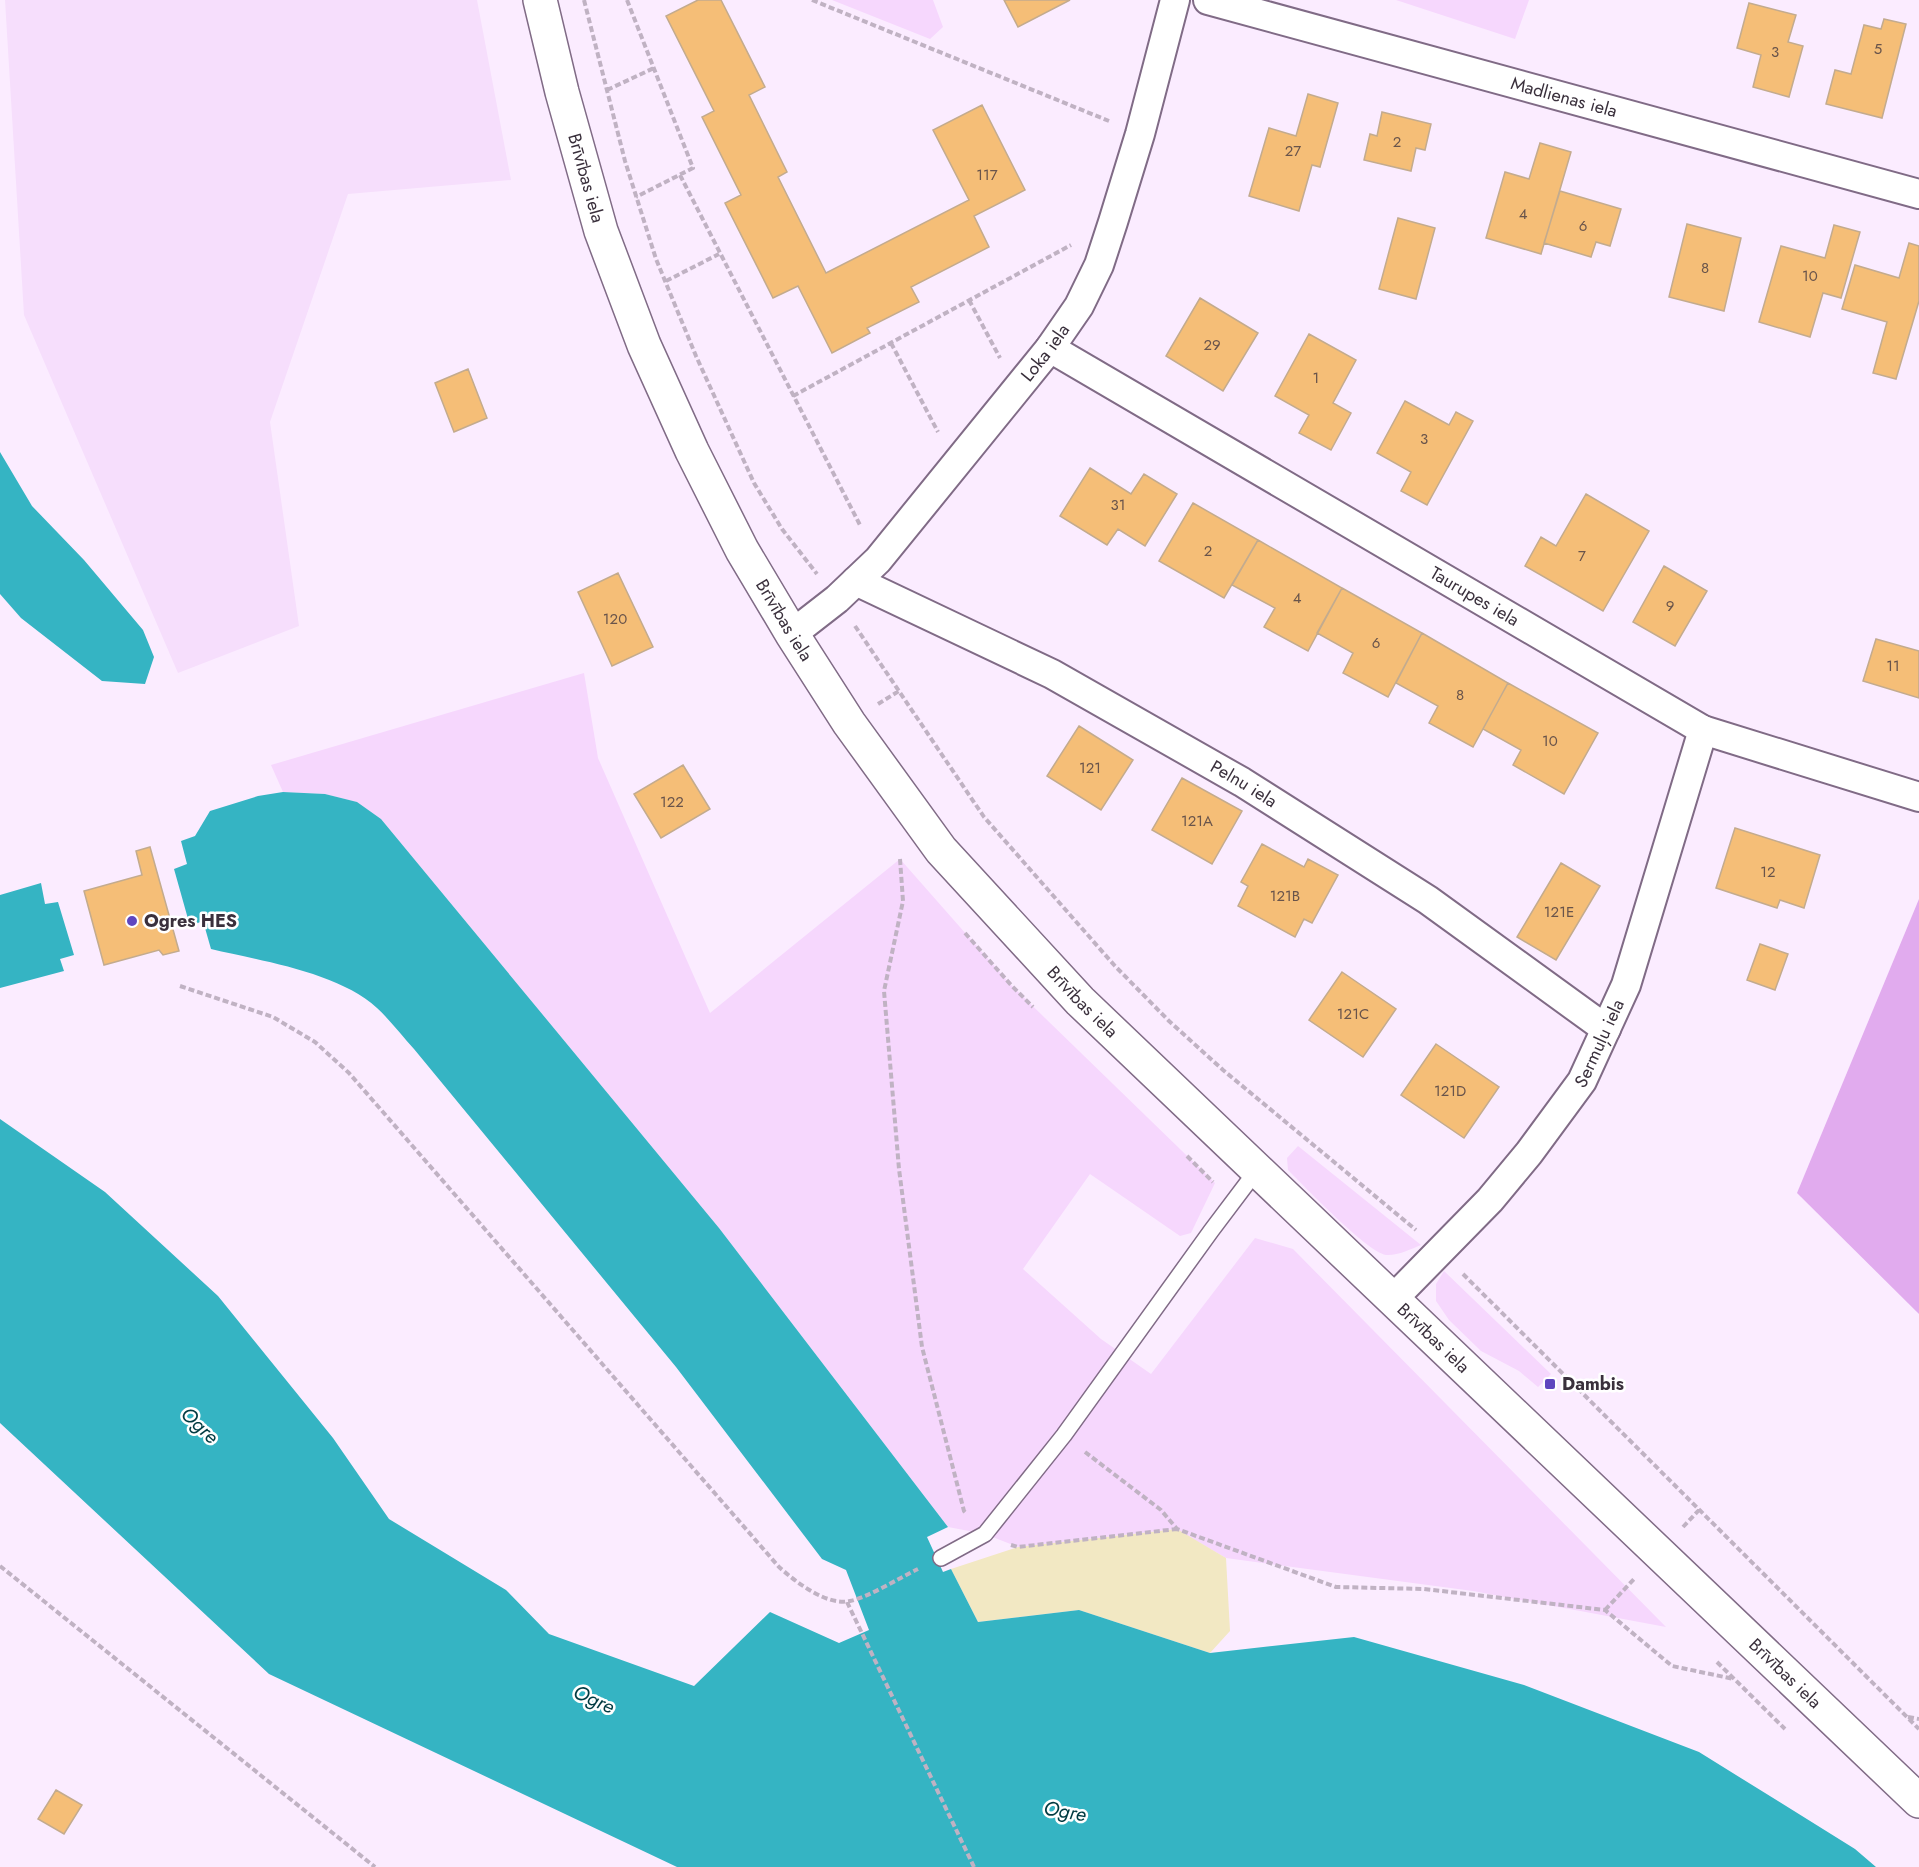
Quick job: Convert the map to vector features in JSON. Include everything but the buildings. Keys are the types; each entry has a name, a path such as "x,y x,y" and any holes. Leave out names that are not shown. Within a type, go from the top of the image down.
{"main road":[{"name":"Brīvības iela","path":"540,0 562,92 601,231 644,345 692,451 742,550 792,634 849,723 941,850 1080,1001 1919,1801"}],"street":[{"name":"Loka iela","path":"792,634 847,590 878,560 1017,390 1079,306 1100,265 1140,134 1174,0"},
{"name":"Madlienas iela","path":"1208,0 1919,194"},
{"name":"Taurupes iela","path":"1050,348 1704,730 1919,797"},
{"name":"Pelnu iela","path":"847,590 1053,674 1242,782 1428,900 1606,1029"},
{"name":"Sermuļu iela","path":"1392,1300 1490,1200 1529,1153 1582,1081 1626,985 1704,730"}],"lane":[{"path":"941,1558 985,1533 1064,1435 1210,1231 1257,1170"}],"path":[{"path":"585,0 636,196 696,356 754,483 782,529 847,590 984,817 1115,966 1169,1021 1223,1070 1439,1250 1919,1729"},
{"path":"627,0 693,168 636,196"},
{"path":"812,0 1140,134"},
{"path":"607,90 654,68"},
{"path":"680,175 878,560"},
{"path":"793,396 1113,222"},
{"path":"666,281 719,254"},
{"path":"969,300 1017,390"},
{"path":"891,343 956,465"},
{"path":"908,868 900,859 903,901 884,991 899,1169 922,1347 964,1511 985,1533 1018,1547 1176,1529 1336,1587 1424,1589 1605,1610 1672,1666 1734,1679"},
{"path":"963,931 1036,1010"},
{"path":"180,986 273,1017 315,1042 349,1073 779,1568 802,1586 825,1598 848,1602 941,1558"},
{"path":"1181,1150 1215,1183 1198,1220 1210,1231"},
{"path":"1081,1449 1161,1510 1176,1529"},
{"path":"0,1566 375,1867"},
{"path":"848,1602 974,1867"},
{"path":"1908,1717 1919,1719"}],"shaded area":[{"path":"5,0 477,0 511,180 348,194 270,422 299,626 178,673 24,315"},
{"path":"832,0 933,0 943,27 930,39"},
{"path":"1396,0 1529,0 1515,39"},
{"path":"584,673 598,758 710,1013 900,859 1011,985 1215,1183 1191,1233 1180,1236 1090,1174 1023,1269 1101,1339 1151,1374 1255,1238 1293,1249 1666,1627 1473,1591 1226,1558 1176,1529 1018,1547 985,1534 948,1527 719,1228 381,819 356,802 325,794 283,792 271,765"},
{"path":"1919,899 1919,1314 1797,1193"},
{"path":"1298,1146 1421,1245 1386,1255 1365,1242 1288,1170 1287,1158"},
{"path":"1444,1271 1551,1374 1538,1387 1519,1371 1481,1351 1449,1320 1436,1301 1436,1284"}],"sand":[{"path":"1177,1529 1226,1558 1230,1631 1210,1653 1079,1610 978,1622 951,1569 1018,1547"}],"water":[{"path":"0,452 32,506 84,560 143,630 154,657 145,684 102,681 21,618 0,594"},
{"name":"Ogre","path":"283,792 325,794 357,802 381,819 719,1228 948,1527 927,1537 943,1572 951,1569 978,1622 1079,1610 1210,1653 1354,1637 1524,1685 1699,1752 1855,1849 1876,1867 677,1867 269,1674 0,1423 0,1119 105,1192 218,1296 333,1438 389,1519 506,1590 549,1634 694,1686 770,1612 839,1643 869,1630 846,1570 822,1559 676,1367 382,1013 361,996 321,977 275,963 211,949 203,921 190,926 174,869 187,864 181,841 195,836 210,811 258,796"},
{"path":"41,883 45,904 58,902 74,955 60,959 64,971 0,988 0,895"}],"place":[{"name":"Ogres HES","path":"132,921"},
{"name":"Dambis","path":"1550,1384"}]}
